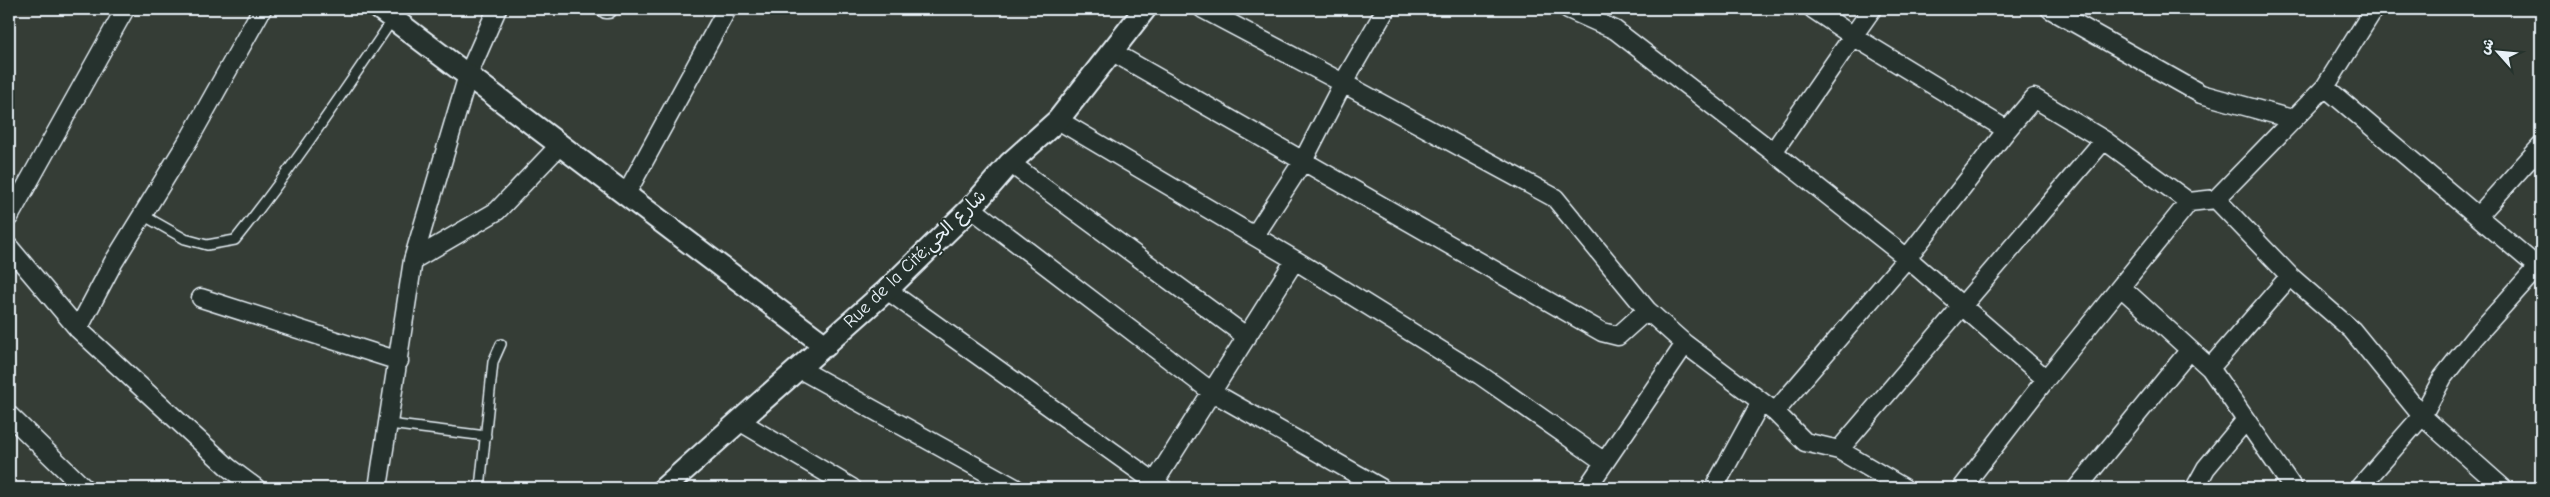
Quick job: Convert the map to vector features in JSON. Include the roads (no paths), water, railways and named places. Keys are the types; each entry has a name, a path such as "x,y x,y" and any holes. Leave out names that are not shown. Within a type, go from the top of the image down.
{"street":[{"path":"9,217 126,9"},
{"path":"78,329 141,214 191,136 262,9"},
{"path":"378,488 399,362 413,260 468,75 497,9"},
{"path":"626,194 727,9"},
{"name":"Rue de la Cité;شارع الحي","path":"664,488 741,422 798,368 826,346 971,208 1010,163 1058,120 1145,9"},
{"path":"1203,9 1555,198 1648,310 1685,344 1768,407 1805,442 1839,450 1904,488"},
{"path":"1254,235 1303,161 1343,84 1386,9"},
{"path":"1568,9 1615,30 1773,152 1907,258 2046,379"},
{"path":"1813,9 1853,36 2007,130"},
{"path":"1773,152 1872,9"},
{"path":"2050,9 2201,94 2292,119"},
{"path":"1714,488 1768,407 1907,258 2034,98 2104,140 2189,202 2216,199 2325,87 2374,9"},
{"path":"387,14 826,346"},
{"path":"1111,51 1602,332 1618,336 1648,310"},
{"path":"2325,87 2540,266 2443,377 2422,416 2358,488"},
{"path":"1058,120 1254,235 1480,375 1604,460"},
{"path":"1839,450 2104,140"},
{"path":"413,260 496,211 560,145"},
{"path":"2478,216 2541,146"},
{"path":"1010,163 1246,337"},
{"path":"2216,199 2290,276 2352,330 2422,416 2503,488"},
{"path":"1962,488 2046,379 2189,202"},
{"path":"971,208 1212,392 1381,488"},
{"path":"9,247 78,329 229,468 256,488"},
{"path":"887,290 1156,487 1212,392 1295,260"},
{"path":"2210,368 2290,276"},
{"path":"2121,287 2189,351 2210,368 2293,488"},
{"path":"201,298 399,362"},
{"path":"1587,488 1604,460 1685,344"},
{"path":"2076,488 2189,351"},
{"path":"798,368 1015,488"},
{"path":"9,415 84,488"},
{"path":"2195,488 2206,468 2246,420"},
{"path":"741,422 852,488"}],"lane":[{"path":"141,214 185,239 207,245 235,240 301,153 387,14"},
{"path":"480,488 493,362 501,344"},
{"path":"389,424 486,436"}]}
